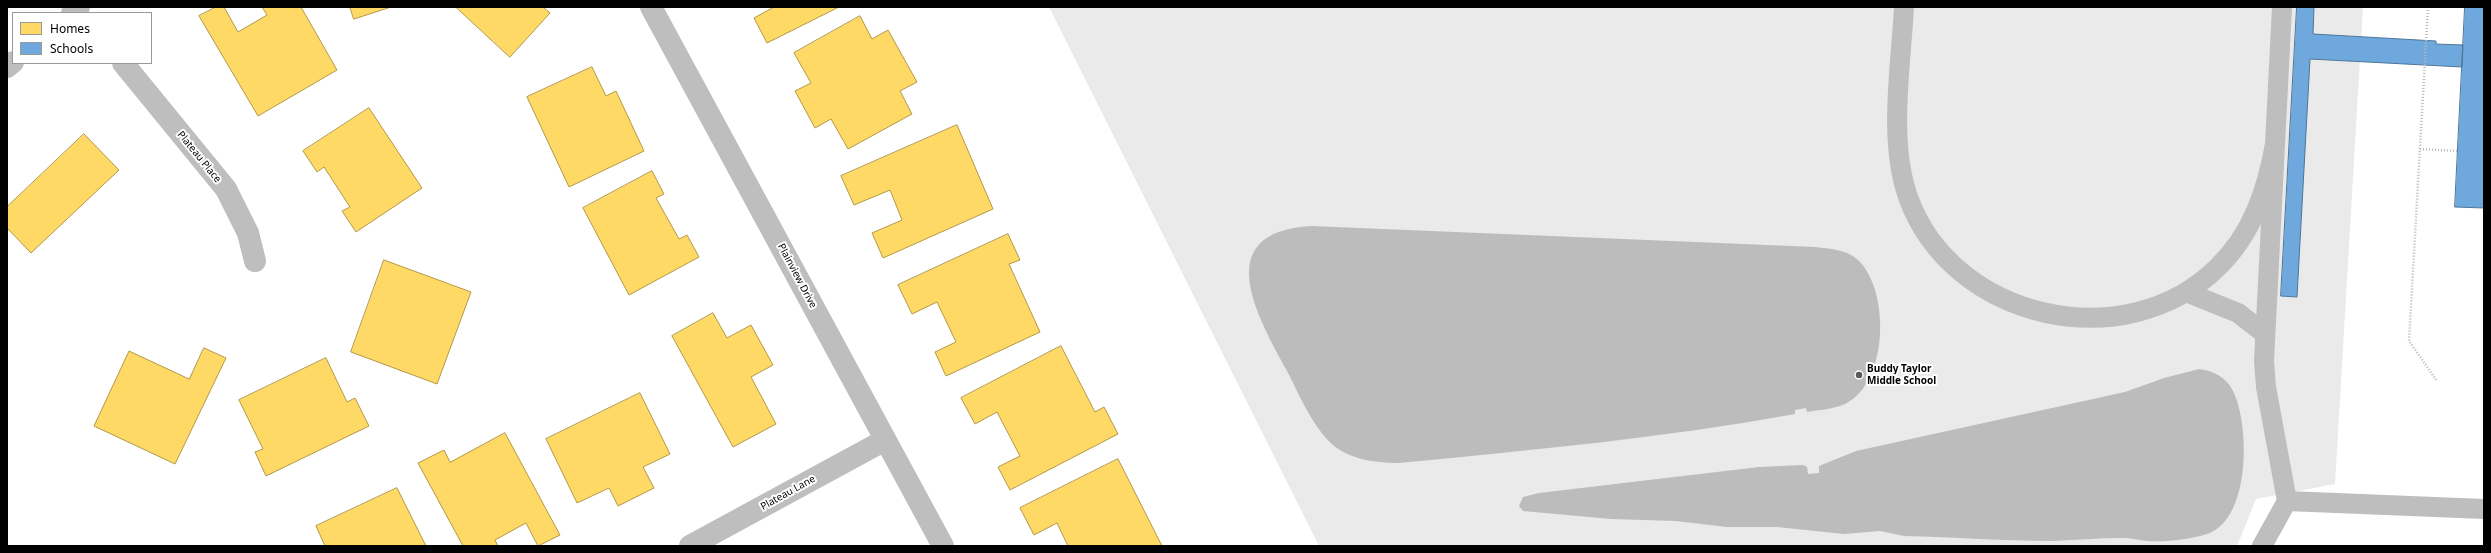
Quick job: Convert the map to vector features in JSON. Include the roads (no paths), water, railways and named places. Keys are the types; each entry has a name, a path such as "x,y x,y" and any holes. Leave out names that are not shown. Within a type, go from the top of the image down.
{"street":[{"name":"Plainview Drive","path":"651,7 943,546"},
{"name":"Plateau Place","path":"124,64 229,194 248,233 255,261"},
{"name":"Plateau Lane","path":"690,546 885,440"}],"lane":[{"path":"1904,7 1898,125 1903,180 1908,198 1927,234 1953,265 1985,291 2004,301 2044,314 2065,317 2103,318 2124,315 2165,302 2186,292 2219,267 2241,239 2265,188 2275,144"},
{"path":"2262,546 2287,501 2266,387 2264,333 2282,7"},
{"path":"2186,292 2238,313 2264,333"},
{"path":"2287,501 2484,509"}],"place":[{"name":"Buddy Taylor Middle School","path":"1859,375"}]}
